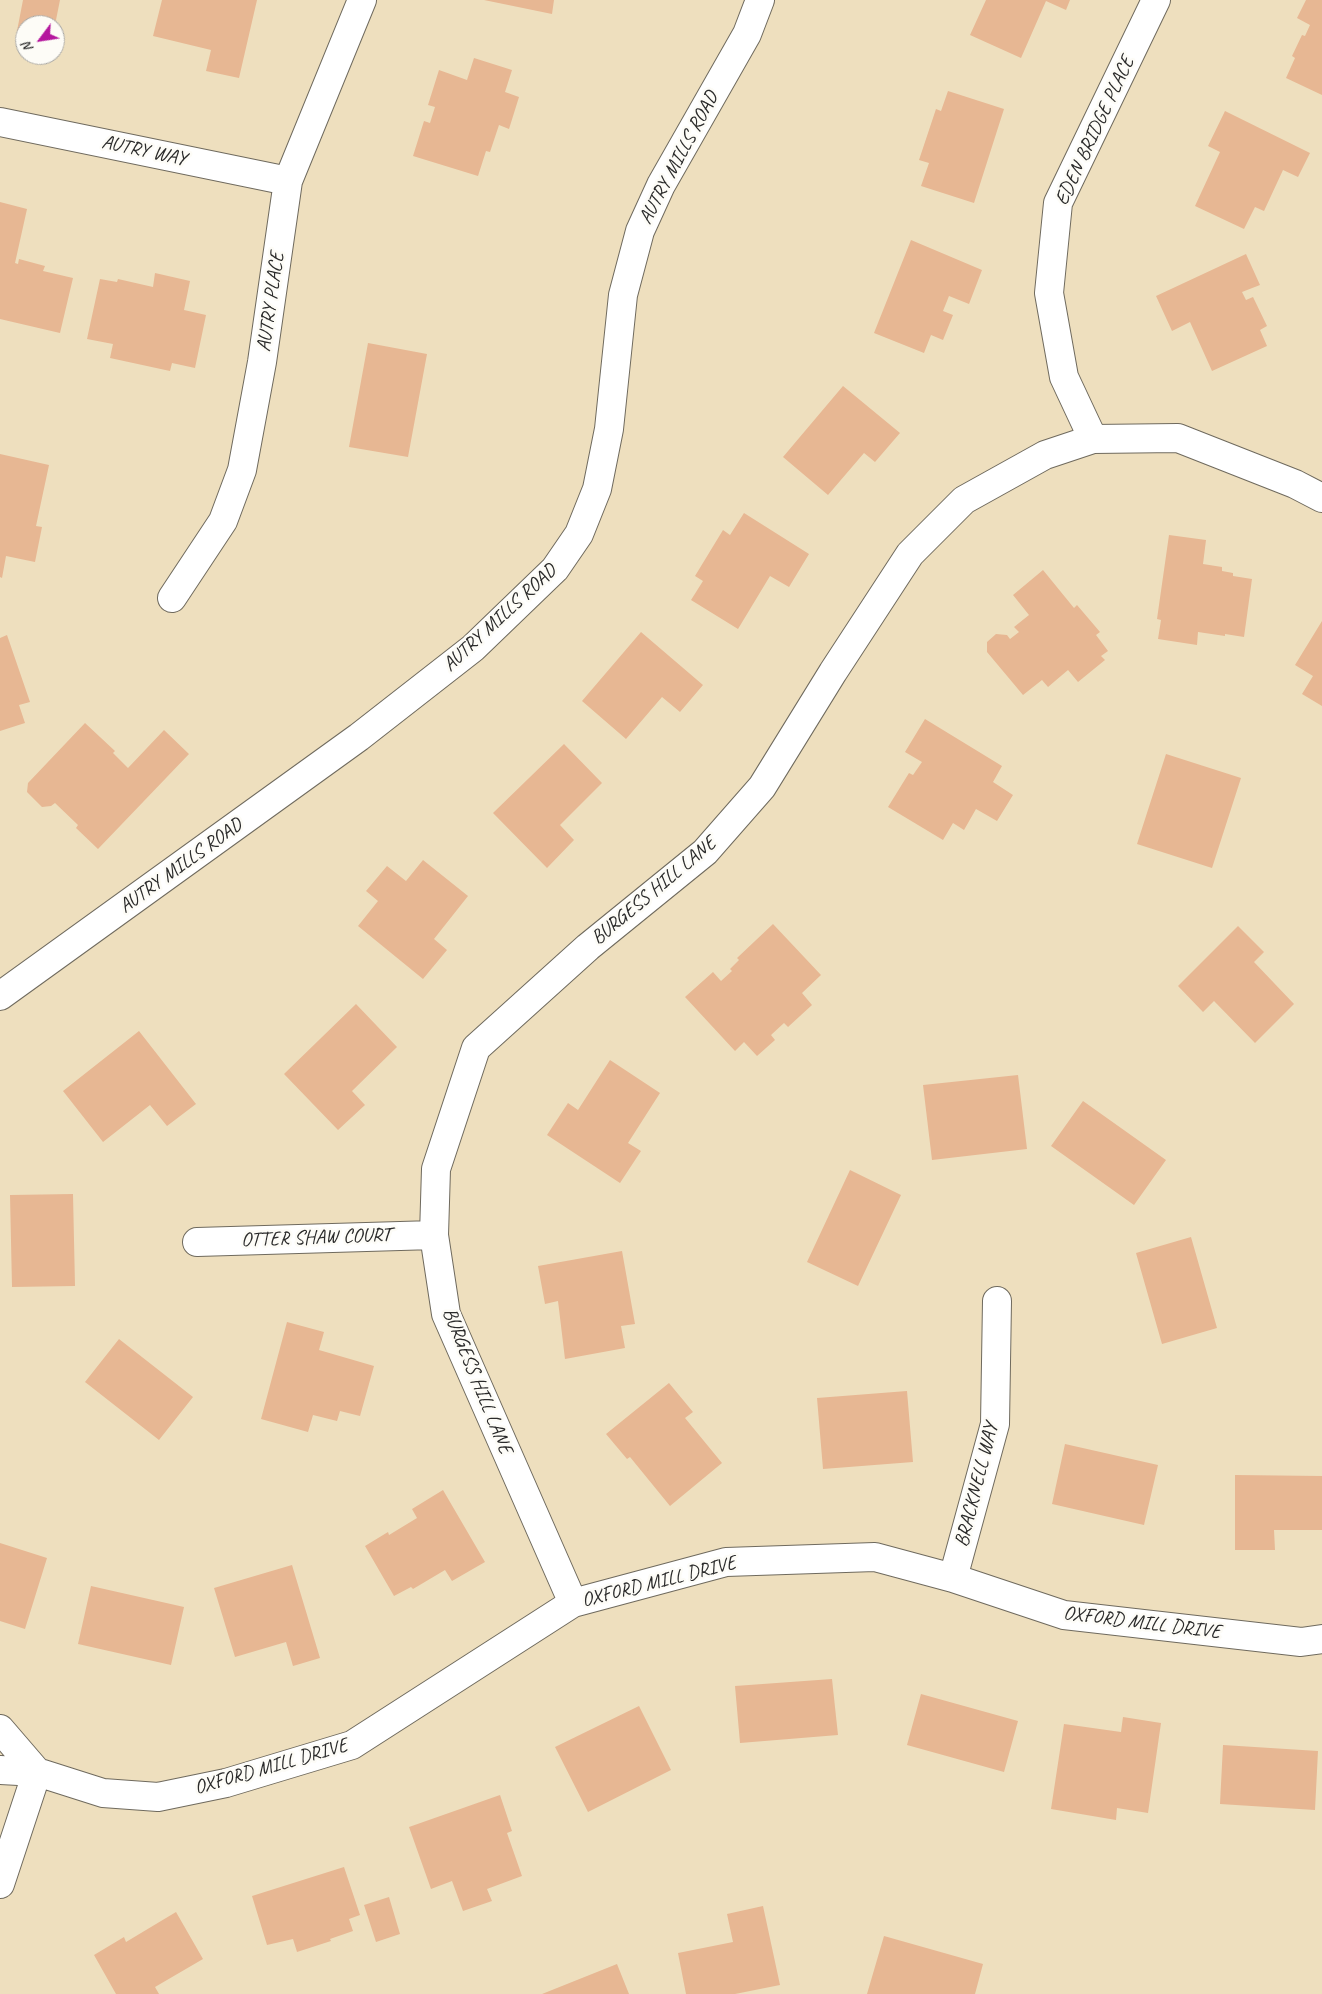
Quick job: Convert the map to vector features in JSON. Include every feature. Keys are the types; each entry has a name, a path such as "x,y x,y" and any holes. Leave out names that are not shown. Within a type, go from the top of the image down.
{"street":[{"name":"AUTRY PLACE","path":"172,598 223,521 242,470 262,362 288,181 362,0"},
{"name":"AUTRY MILLS ROAD","path":"0,996 359,737 473,648 555,570 579,534 597,489 609,429 623,294 640,231 661,185 747,34 760,0"},
{"name":"EDEN BRIDGE PLACE","path":"1093,439 1064,377 1049,293 1058,203 1156,0"},
{"name":"AUTRY WAY","path":"0,122 288,181"},
{"name":"BURGESS HILL LANE","path":"573,1603 446,1314 434,1235 436,1169 476,1048 588,947 706,852 762,787 833,672 910,554 964,500 1045,456 1093,439 1178,438 1295,484 1322,498"},
{"name":"OTTER SHAW COURT","path":"197,1242 434,1235"},
{"name":"BRACKNELL WAY","path":"953,1578 995,1424 997,1301"},
{"name":"OXFORD MILL DRIVE","path":"0,1770 37,1772 104,1792 158,1797 226,1783 352,1745 573,1603 726,1562 875,1557 953,1578 1064,1615 1301,1642 1322,1638"},
{"path":"0,1729 37,1772 0,1884"}],"building":[{"path":"23,0 60,0 57,15 20,15"},
{"path":"162,0 257,0 239,78 206,71 211,50 153,36"},
{"path":"484,0 554,0 552,14"},
{"path":"986,0 1070,0 1066,10 1046,1 1021,58 970,35"},
{"path":"1306,0 1322,0 1322,95 1286,78 1295,58 1292,56 1302,35 1305,36 1310,25 1297,18"},
{"path":"474,58 512,70 505,92 519,97 509,129 499,125 490,152 486,151 478,176 413,156 424,121 430,123 435,107 428,105 439,70 467,80"},
{"path":"948,91 1004,109 974,203 921,186 929,163 919,160 936,109 941,111"},
{"path":"1225,111 1310,153 1298,177 1283,170 1264,211 1255,207 1244,229 1195,206 1220,152 1208,146"},
{"path":"0,202 27,209 15,263 18,264 19,259 45,266 43,271 73,278 60,333 0,319"},
{"path":"911,240 982,270 969,304 949,296 943,311 953,315 943,340 931,335 924,353 874,333"},
{"path":"1246,254 1260,285 1242,292 1246,300 1253,297 1267,326 1260,330 1267,346 1212,371 1190,322 1172,331 1156,296"},
{"path":"155,273 190,281 184,310 206,315 195,368 172,363 170,371 110,358 113,344 87,339 100,279 117,282 118,279 153,287"},
{"path":"368,343 427,354 408,457 349,447"},
{"path":"843,386 900,433 875,462 864,453 828,495 783,457"},
{"path":"0,454 49,465 36,526 42,527 35,562 6,556 2,578 0,577"},
{"path":"744,513 809,554 789,587 770,576 738,629 691,600 703,581 695,576 723,530 730,535"},
{"path":"1169,535 1206,540 1203,564 1222,567 1222,571 1233,573 1233,576 1252,579 1244,637 1198,632 1197,645 1158,639 1161,620 1157,619"},
{"path":"1043,570 1074,608 1077,605 1100,632 1096,635 1108,651 1101,656 1105,660 1078,682 1068,670 1048,687 1042,680 1023,695 987,652 987,642 996,634 1007,635 1010,639 1019,632 1014,627 1029,615 1013,595"},
{"path":"1322,621 1322,706 1302,694 1313,676 1295,665"},
{"path":"641,632 703,685 680,712 662,697 626,739 582,701"},
{"path":"7,635 30,702 19,705 25,723 0,731 0,638"},
{"path":"925,719 1002,766 993,782 1013,795 997,821 976,809 964,830 953,823 943,840 888,807 909,773 913,775 922,762 905,752"},
{"path":"85,723 115,751 113,753 128,768 164,730 189,754 98,849 76,828 78,825 55,803 51,806 42,807 27,792 28,783"},
{"path":"564,744 602,783 560,825 574,840 547,868 493,813"},
{"path":"1166,754 1241,778 1212,868 1137,844"},
{"path":"423,860 468,896 434,939 447,950 423,979 358,926 378,901 366,891 387,866 406,881"},
{"path":"773,924 821,975 802,993 812,1005 788,1027 784,1023 771,1035 775,1040 757,1056 744,1042 735,1051 685,997 713,972 721,981 732,971 730,969 739,960 737,958"},
{"path":"1238,926 1264,952 1254,962 1294,1004 1255,1043 1214,1001 1203,1012 1178,986"},
{"path":"356,1004 397,1047 352,1091 365,1105 338,1130 284,1074"},
{"path":"139,1031 196,1104 167,1126 150,1105 103,1142 63,1091"},
{"path":"610,1060 660,1093 628,1143 641,1151 620,1183 547,1135 568,1103 578,1110"},
{"path":"1018,1075 1027,1149 932,1160 923,1085"},
{"path":"1083,1101 1166,1160 1134,1205 1051,1146"},
{"path":"850,1170 901,1195 858,1286 807,1262"},
{"path":"73,1194 75,1286 12,1287 10,1195"},
{"path":"1191,1237 1217,1328 1162,1344 1136,1253"},
{"path":"622,1251 635,1324 621,1326 625,1348 565,1359 558,1301 545,1304 538,1266"},
{"path":"287,1322 324,1332 319,1350 374,1366 360,1416 340,1411 337,1421 313,1415 308,1432 261,1419"},
{"path":"119,1339 193,1397 159,1440 85,1382"},
{"path":"669,1383 693,1412 685,1418 722,1463 670,1506 630,1457 627,1459 606,1434"},
{"path":"907,1391 913,1462 823,1469 817,1398"},
{"path":"1065,1444 1158,1465 1144,1525 1052,1504"},
{"path":"1235,1475 1322,1476 1322,1530 1274,1530 1275,1550 1235,1550"},
{"path":"443,1490 485,1562 452,1581 445,1570 413,1589 411,1587 394,1596 365,1546 388,1532 389,1535 417,1518 412,1509"},
{"path":"0,1543 47,1558 25,1629 0,1621"},
{"path":"292,1565 320,1658 293,1666 286,1642 235,1657 214,1588"},
{"path":"91,1586 184,1607 171,1665 78,1644"},
{"path":"832,1679 838,1735 740,1743 735,1686"},
{"path":"921,1694 1018,1721 1004,1772 907,1745"},
{"path":"639,1706 671,1770 588,1812 555,1747"},
{"path":"1123,1717 1161,1723 1148,1813 1117,1808 1116,1820 1051,1809 1064,1724 1121,1732"},
{"path":"1223,1745 1318,1751 1315,1810 1220,1804"},
{"path":"500,1795 512,1831 507,1833 522,1876 487,1889 492,1901 463,1911 452,1881 431,1889 409,1827"},
{"path":"344,1867 360,1915 349,1919 353,1931 330,1939 331,1941 297,1952 293,1939 267,1945 252,1896"},
{"path":"389,1897 400,1934 376,1942 364,1905"},
{"path":"763,1906 780,1985 735,1994 686,1994 678,1953 733,1942 727,1914"},
{"path":"176,1912 203,1959 155,1987 159,1994 116,1994 94,1955 124,1937 126,1942"},
{"path":"884,1936 983,1964 975,1994 867,1994"},
{"path":"617,1964 629,1994 542,1994"}]}
